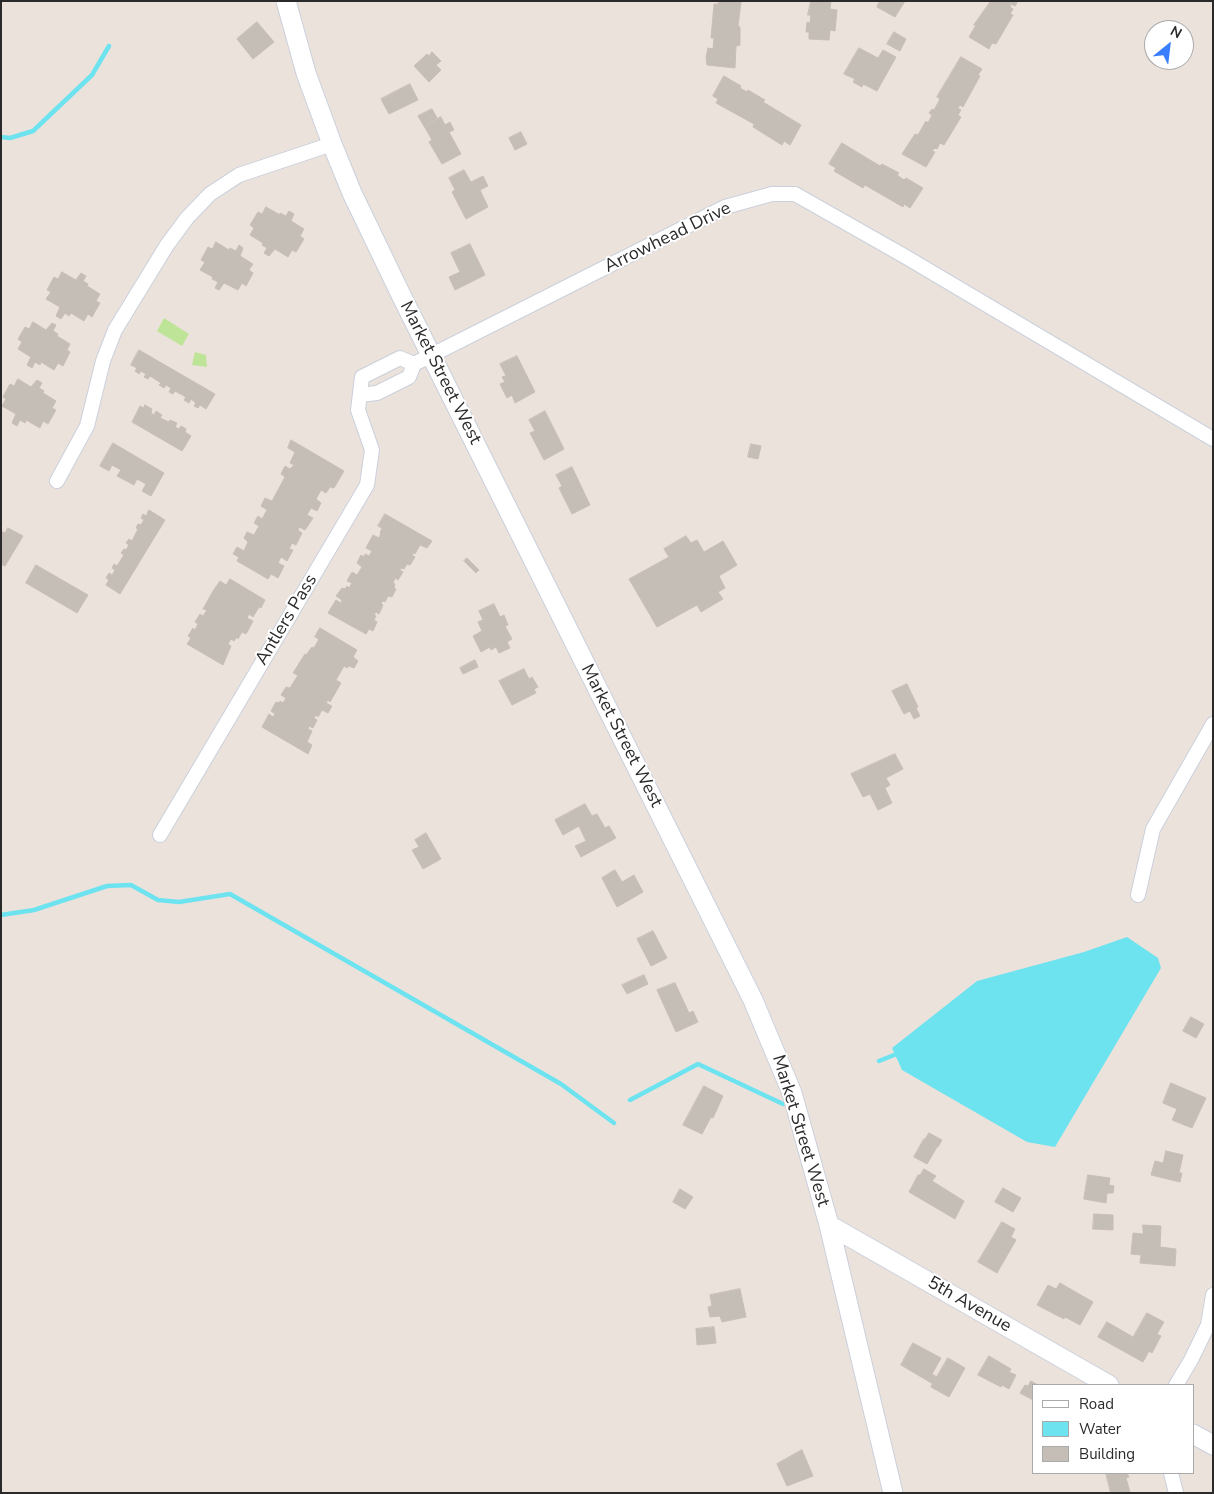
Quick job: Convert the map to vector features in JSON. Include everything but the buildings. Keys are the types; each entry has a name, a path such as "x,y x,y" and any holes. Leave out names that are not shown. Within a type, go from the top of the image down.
{"main road":[{"name":"Market Street West","path":"286,1 306,73 352,193 431,356 753,1000 792,1093 829,1225 893,1493"},
{"name":"5th Avenue","path":"829,1225 1107,1384"},
{"path":"1194,1435 1213,1445"}],"street":[{"path":"57,482 87,426 103,361 114,330 167,245 187,218 210,194 238,175 332,144"},
{"name":"Arrowhead Drive","path":"431,356 725,207 772,194 795,194 906,257 1213,439"},
{"name":"Antlers Pass","path":"360,395 376,394 409,377 414,364 431,356"},
{"name":"Antlers Pass","path":"160,835 367,485 372,450 358,410 362,377 400,358 414,364"},
{"path":"1138,895 1153,829 1213,724"},
{"path":"1177,1384 1208,1325 1213,1295"},
{"path":"1171,1474 1176,1493"}],"green space":[{"path":"164,318 189,334 182,346 157,331"},
{"path":"195,352 206,355 207,367 192,365"}],"water":[{"path":"1127,937 1158,958 1161,968 1055,1147 1027,1142 902,1070 892,1048 977,981 1084,952"}],"waterway":[{"path":"1,137 10,138 33,131 92,75 109,46"},
{"path":"1,915 34,910 107,886 131,885 158,900 179,902 230,894 561,1084 614,1123"},
{"path":"879,1061 899,1053"},
{"path":"630,1100 698,1064 783,1104"}]}
